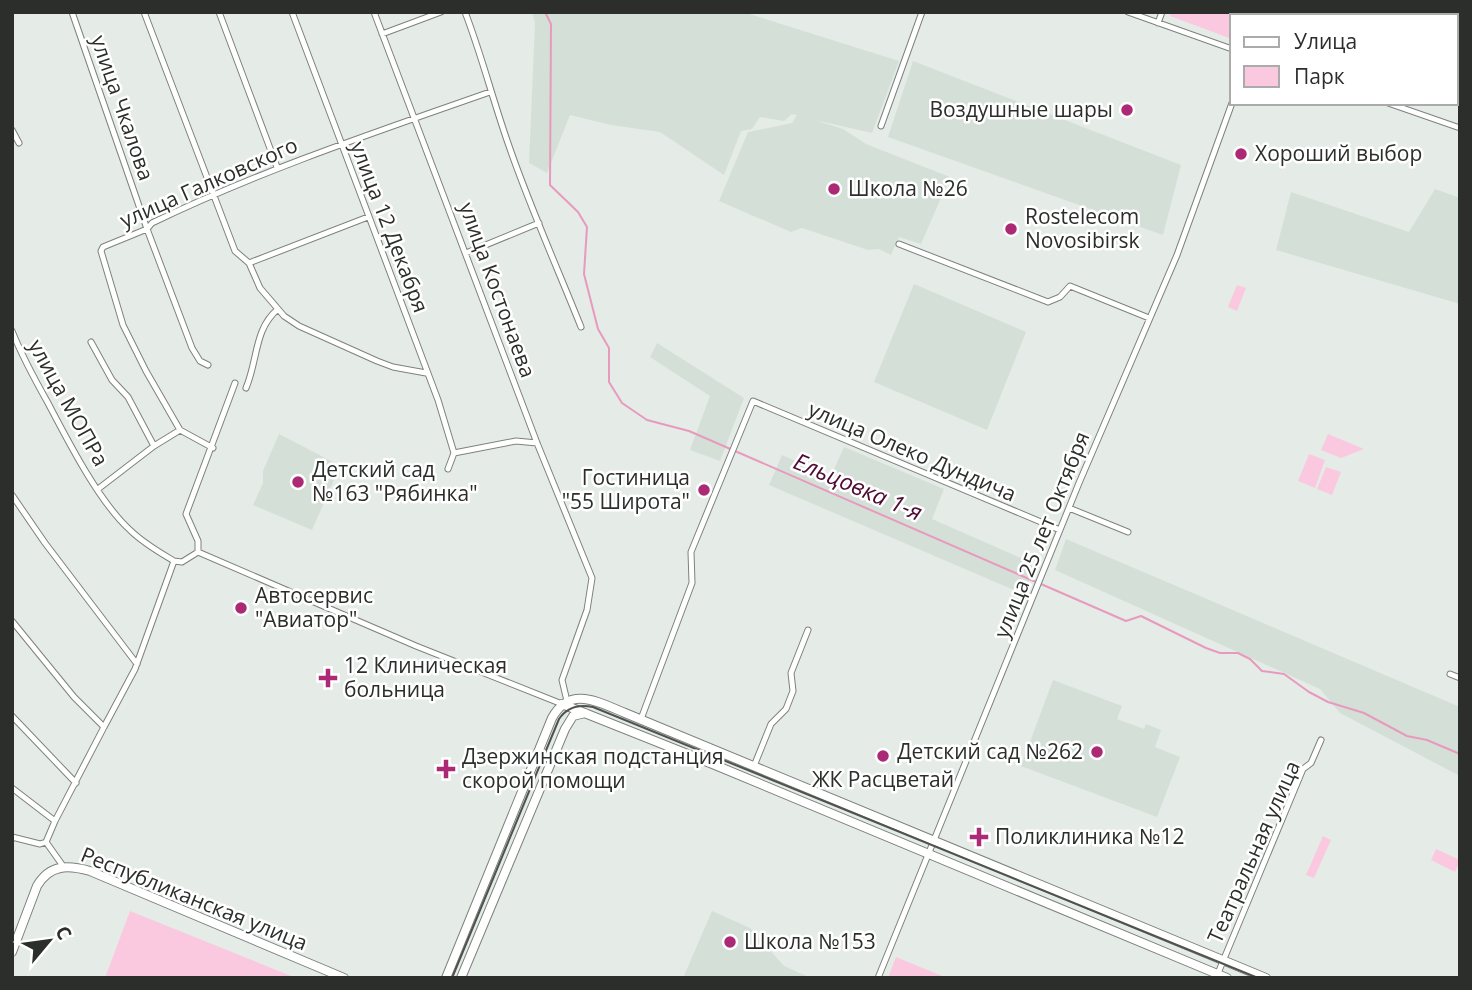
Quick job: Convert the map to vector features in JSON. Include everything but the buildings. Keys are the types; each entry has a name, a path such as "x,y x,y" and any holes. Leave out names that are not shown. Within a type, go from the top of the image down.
{"main road":[{"path":"446,978 552,718 564,703 581,698 602,703 1266,978"},
{"path":"564,703 1227,978"},
{"path":"595,716 593,707 602,703"},
{"path":"461,978 565,729 573,716 586,713"},
{"name":"Республиканская улица","path":"12,951 42,877 52,869 63,866 90,871 344,978"},
{"path":"488,873 496,868 501,870 503,876"}],"street":[{"name":"улица Чкалова","path":"72,12 147,229 192,348 200,361 208,365"},
{"path":"144,12 235,251 249,263 260,288 284,316 319,336 394,367 426,373"},
{"path":"219,12 277,167"},
{"name":"улица 12 Декабря","path":"292,12 438,400 454,453"},
{"name":"улица Костонаева","path":"374,12 537,443 593,578 587,610 562,680 564,703"},
{"path":"382,34 441,12"},
{"path":"465,12 480,50 510,149 581,327"},
{"path":"881,126 922,12"},
{"path":"1128,12 1230,48"},
{"path":"1158,23 1162,12"},
{"name":"улица Галковского","path":"180,430 145,371 123,326 101,251 103,247 147,229 152,223 214,193 277,167 491,92"},
{"name":"улица 25 лет Октября","path":"878,978 1069,508 1177,255 1231,105"},
{"path":"1394,105 1460,128"},
{"path":"12,130 19,143"},
{"path":"249,263 368,217"},
{"path":"466,253 539,223"},
{"path":"899,244 1048,302 1060,297 1070,286 1149,318"},
{"path":"246,388 262,328 278,309"},
{"name":"улица МОПРа","path":"12,331 21,354 73,450 98,489 128,528 144,543 174,561"},
{"path":"92,342 112,380 128,397 154,446"},
{"path":"198,552 198,541 186,514 235,383"},
{"name":"улица Олеко Дундича","path":"641,719 692,583 691,552 753,401 1060,530"},
{"path":"180,430 212,448"},
{"name":"улица МОПРа","path":"98,489 154,446 180,430"},
{"path":"448,469 454,453 516,441 537,443"},
{"path":"12,495 137,664"},
{"path":"1069,508 1128,532"},
{"path":"63,866 46,842 52,819 76,783 137,664 174,561 182,562 198,552"},
{"path":"198,552 427,651 564,703"},
{"path":"12,621 74,697 104,727"},
{"path":"754,766 771,724 786,709 793,691 790,673 808,630"},
{"path":"1450,674 1460,678"},
{"path":"12,716 76,783"},
{"name":"Театральная улица","path":"1217,976 1303,769 1311,763 1321,740"},
{"path":"12,788 52,819"},
{"path":"12,837 40,844 46,842"}],"shaded area":[{"path":"532,12 743,12 899,61 872,133 815,120 843,129 866,144 950,177 921,244 899,237 891,255 879,249 868,250 802,228 791,232 719,201 748,132 792,123 797,115 792,114 784,121 760,117 752,129 741,131 724,175 660,132 611,125 570,115 547,173 529,163 535,23"},
{"path":"913,61 1181,165 1163,235 888,137"},
{"path":"1435,189 1460,198 1460,304 1276,250 1291,192 1409,232"},
{"path":"914,284 1026,332 987,430 874,382"},
{"path":"657,343 744,398 720,461 690,450 710,396 650,357"},
{"name":"Детский сад №163 \"Рябинка\"","path":"279,434 335,463 334,480 312,530 253,505 263,483 263,471"},
{"path":"844,447 944,489 932,519 1037,565 1023,594 769,485 782,455 831,476"},
{"path":"1066,539 1460,707 1460,776 1340,713 1320,689 1055,570"},
{"name":"Детский сад №262","path":"1053,680 1122,706 1117,719 1144,729 1146,724 1161,730 1155,747 1180,757 1157,817 1021,766"},
{"name":"Школа №153","path":"712,911 750,928 784,966 811,978 683,978"}],"green space":[{"path":"1171,12 1253,12 1230,14 1230,38 1170,16"},
{"path":"1237,285 1246,288 1237,311 1228,307"},
{"path":"1328,434 1364,449 1341,458 1321,450"},
{"path":"1309,454 1325,460 1315,488 1298,481"},
{"path":"1326,467 1341,472 1332,495 1317,489"},
{"path":"1323,836 1331,840 1314,878 1306,875"},
{"path":"1436,849 1460,860 1455,872 1431,860"},
{"path":"130,911 296,978 105,978"},
{"path":"896,957 947,978 888,978"}],"waterway":[{"name":"Ельцовка 1-я","path":"545,12 551,24 550,185 578,212 587,227 584,274 598,329 609,348 609,382 622,403 647,420 689,431 1036,582"},
{"name":"Ельцовка 1-я","path":"1041,584 1126,621 1141,616 1206,648 1220,653 1238,653 1250,659 1262,671 1284,674 1328,702 1364,713 1407,736 1427,740 1460,754"}],"tram line":[{"path":"452,978 559,719 570,709 583,706 593,707 1258,978"}],"place":[{"name":"Воздушные шары","path":"1127,110"},
{"name":"Хороший выбор","path":"1241,154"},
{"name":"Школа №26","path":"834,189"},
{"name":"Rostelecom Novosibirsk","path":"1011,229"},
{"name":"Детский сад №163 \"Рябинка\"","path":"298,482"},
{"name":"Гостиница \"55 Широта\"","path":"704,490"},
{"name":"Автосервис \"Авиатор\"","path":"241,608"},
{"name":"12 Клиническая больница","path":"328,678"},
{"name":"Детский сад №262","path":"1097,752"},
{"name":"ЖК Расцветай","path":"883,756"},
{"name":"Дзержинская подстанция скорой помощи","path":"446,769"},
{"name":"Поликлиника №12","path":"979,837"},
{"name":"Школа №153","path":"730,942"}]}
